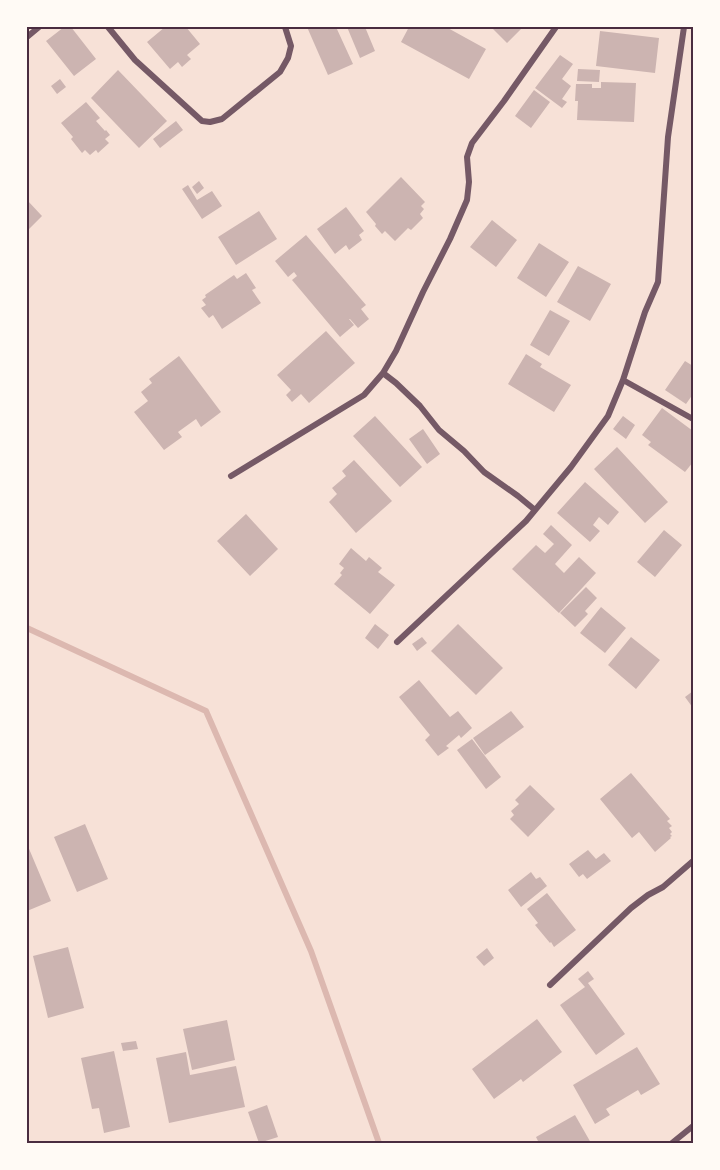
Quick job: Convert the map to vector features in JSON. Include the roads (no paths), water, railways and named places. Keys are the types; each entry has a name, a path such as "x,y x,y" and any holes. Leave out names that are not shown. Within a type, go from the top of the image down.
{"street":[{"path":"27,37 39,27"},
{"path":"108,27 135,60 202,121 210,122 222,118 280,72 288,58 291,46 285,27"},
{"path":"231,476 363,395 383,373 396,351 467,200 469,182 467,157 472,143 556,27"},
{"path":"397,642 526,521 571,467 608,416 658,282 669,138 684,27"},
{"path":"383,373 412,398 439,430 484,472 535,510"},
{"path":"623,380 693,419"},
{"path":"550,985 631,908 663,887 693,861"},
{"path":"672,1143 693,1126"}],"waterway":[{"path":"27,628 206,711 311,951 379,1143"}]}
